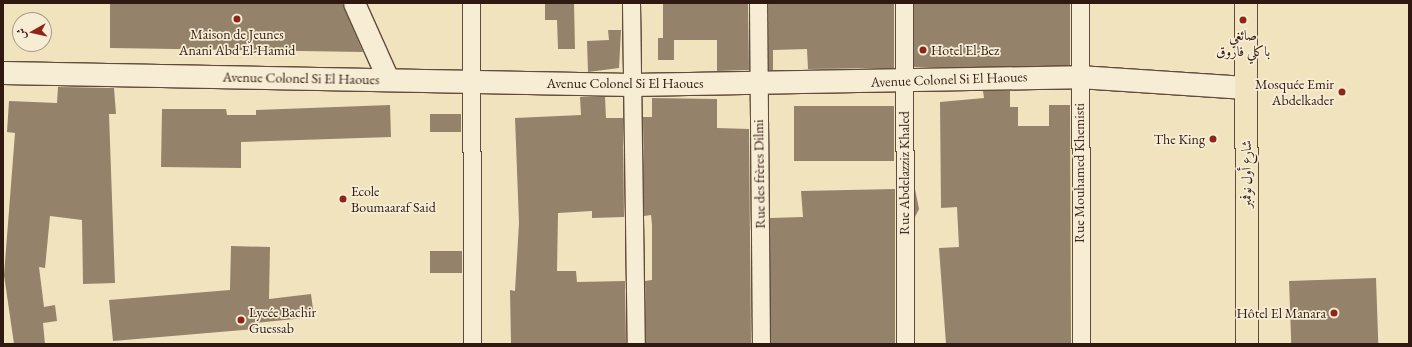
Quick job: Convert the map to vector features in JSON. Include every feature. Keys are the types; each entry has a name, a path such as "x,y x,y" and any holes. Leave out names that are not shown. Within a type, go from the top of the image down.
{"main road":[{"name":"شارع أول نوفمبر","path":"1246,3 1247,344"},
{"name":"Avenue Colonel Si El Haoues","path":"3,74 472,80 632,85 758,82 904,82 1079,77 1246,88"}],"street":[{"path":"354,3 388,79"},
{"path":"472,3 472,344"},
{"path":"631,3 632,85 637,221 636,344"},
{"name":"Rue des frères Dilmi","path":"758,3 761,344"},
{"name":"Rue Abdelazziz Khaled","path":"904,3 905,344"},
{"name":"Rue Mouhamed Khemisti","path":"1080,3 1079,77 1081,344"}],"building":[{"name":"Maison de Jeunes Anani Abd El-Hamid","path":"110,3 342,3 363,52 110,48"},
{"path":"545,3 574,3 575,49 558,49 557,20 545,20"},
{"path":"663,3 748,3 749,70 717,71 717,40 674,40 674,60 658,60 658,38 663,38"},
{"path":"768,3 894,3 894,68 808,69 807,49 773,50 773,70 769,70"},
{"path":"914,3 1070,3 1070,67 914,67"},
{"path":"608,30 621,30 619,68 588,72 587,41 609,40"},
{"path":"58,87 114,88 116,114 109,114 115,283 83,284 82,220 50,216 45,268 39,267 44,307 55,305 57,321 43,323 45,344 14,344 4,275 15,133 7,132 9,101 57,103"},
{"path":"983,91 1010,91 1010,107 1018,107 1018,126 1049,126 1049,105 1070,105 1071,344 946,344 939,248 959,247 957,207 941,208 940,102 984,98"},
{"path":"580,97 605,97 606,118 623,118 624,217 592,218 592,211 558,213 557,271 576,271 577,282 625,281 626,344 511,344 510,290 515,291 519,223 515,118 581,115"},
{"path":"652,98 717,99 717,128 749,129 751,344 646,344 645,281 652,280 652,225 651,215 644,216 643,117 652,117"},
{"path":"390,105 391,137 241,142 241,168 161,167 162,109 226,109 227,115 256,115 256,110"},
{"path":"794,106 894,106 894,161 794,161"},
{"path":"430,114 461,114 461,132 430,132"},
{"path":"769,129 770,218 803,217 801,191 895,189 895,344 771,344"},
{"path":"915,189 919,209 915,217"},
{"path":"231,246 270,247 269,299 311,294 314,317 255,323 255,329 113,341 109,300 230,290"},
{"path":"430,251 462,251 462,273 430,273"},
{"name":"Hôtel El Manara","path":"1376,278 1378,344 1291,344 1289,281"}],"place":[{"name":"Maison de Jeunes Anani Abd El-Hamid","path":"237,19"},
{"name":"صائغي باكلي فاروق","path":"1243,20"},
{"name":"Hotel El-Bez","path":"923,50"},
{"name":"Mosquée Emir Abdelkader","path":"1342,92"},
{"name":"The King","path":"1213,139"},
{"name":"Ecole Boumaaraf Said","path":"343,199"},
{"name":"Hôtel El Manara","path":"1334,313"},
{"name":"Lycée Bachir Guessab","path":"241,320"}]}
